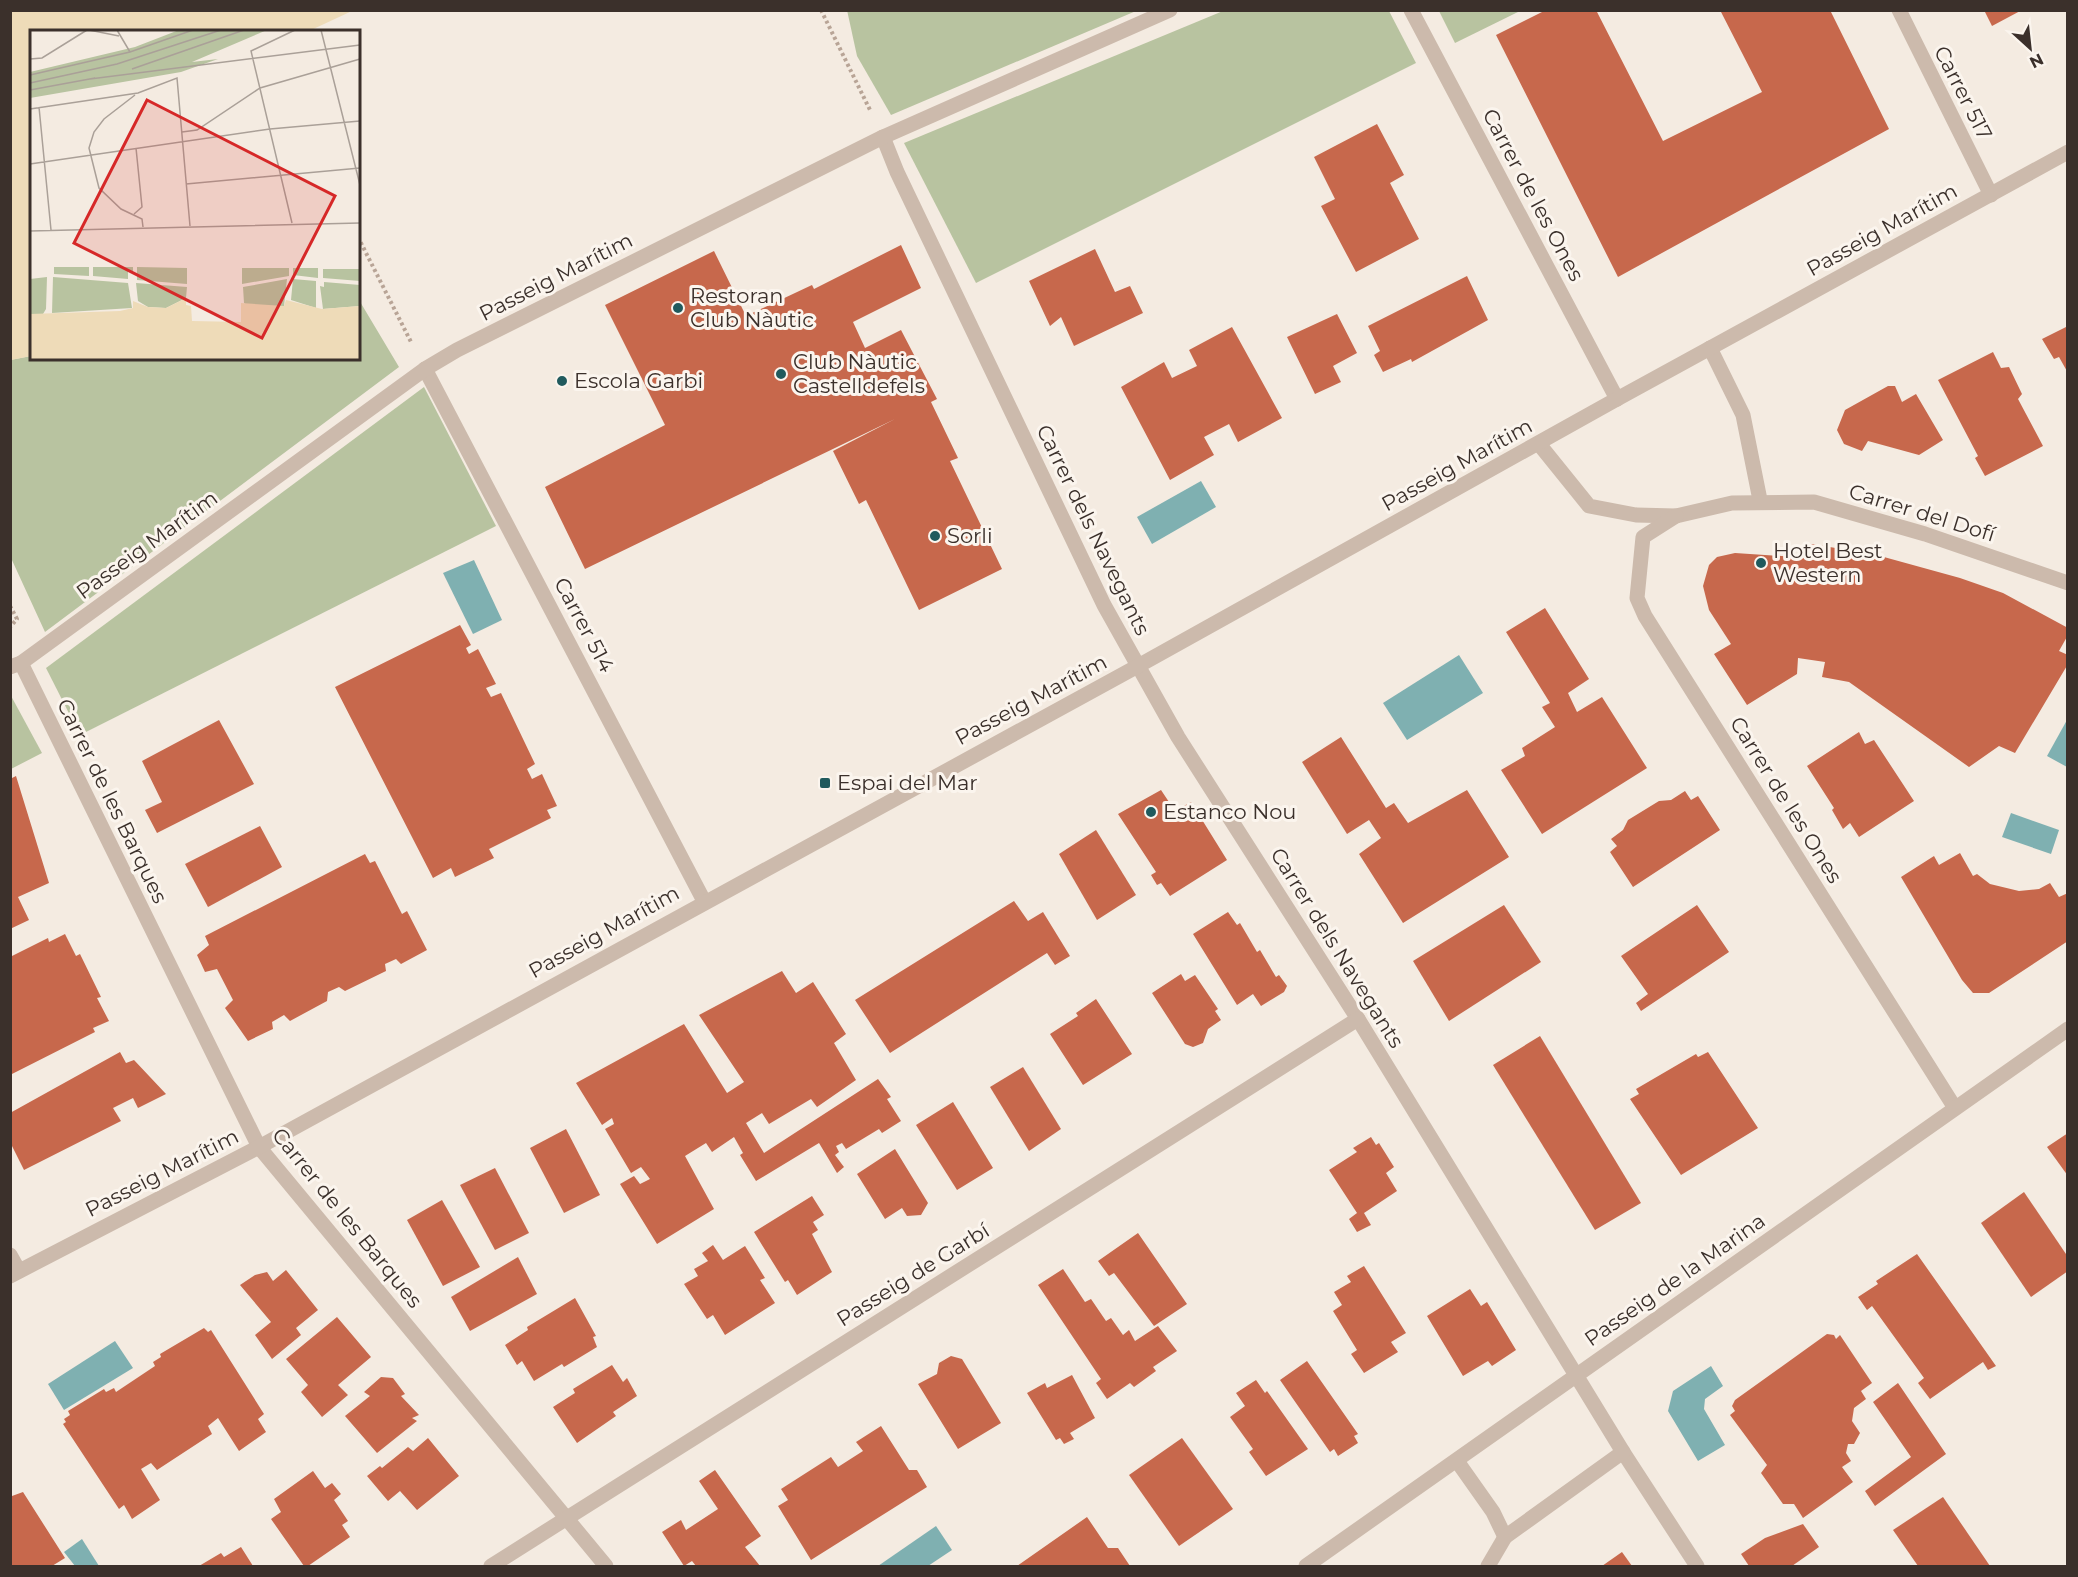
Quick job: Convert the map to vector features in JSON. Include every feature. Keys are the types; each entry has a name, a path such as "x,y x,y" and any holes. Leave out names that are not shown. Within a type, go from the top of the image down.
{"street":[{"name":"Passeig Marítim","path":"16,665 425,369 483,336 883,137 1170,10"},
{"name":"Carrer de les Ones","path":"1411,10 1617,399"},
{"name":"Carrer 517","path":"1899,10 1991,195"},
{"name":"Carrer dels Navegants","path":"883,137 897,172 1104,605 1178,737 1358,1019 1623,1452 1696,1566"},
{"name":"Passeig Marítim","path":"15,1274 259,1147 1138,666 2067,152"},
{"path":"1710,348 1743,415 1760,500"},
{"name":"Carrer 514","path":"425,369 704,902"},
{"name":"Carrer del Dofí","path":"1539,444 1589,506 1636,515 1676,516 1732,503 1760,500 1814,502 1925,534 2067,583"},
{"name":"Carrer de les Ones","path":"1676,516 1643,537 1637,598 1645,616 1955,1108"},
{"name":"Carrer de les Barques","path":"16,665 259,1147 606,1566"},
{"name":"Passeig de Garbí","path":"491,1566 1358,1019"},
{"name":"Passeig de la Marina","path":"1306,1566 1458,1461 2067,1029"},
{"path":"10,1255 15,1274"},
{"path":"1488,1566 1505,1537 1623,1452"},
{"path":"1458,1461 1493,1512 1505,1537"}],"path":[{"path":"821,10 883,137"},
{"path":"360,241 425,369"},
{"path":"10,606 17,619 10,627"}],"green space":[{"path":"847,10 1136,11 891,115 857,56"},
{"path":"1223,11 1389,11 1416,63 976,283 904,143"},
{"path":"1439,11 1520,11 1455,43"},
{"path":"360,302 399,367 45,632 11,558 10,360 30,356 30,360 360,360"},
{"path":"424,387 496,526 80,735 46,668"},
{"path":"10,694 42,753 11,769 10,769"}],"sand":[{"path":"11,10 352,11 311,30 30,30 30,356 11,360"}],"water":[{"path":"1201,481 1216,507 1152,544 1137,517"},
{"path":"474,560 502,620 473,634 443,573"},
{"path":"1459,655 1483,693 1407,740 1383,703"},
{"path":"2067,720 2067,767 2047,756"},
{"path":"2011,813 2059,830 2051,854 2002,837"},
{"path":"115,1341 133,1368 64,1410 48,1384"},
{"path":"1711,1366 1723,1386 1705,1399 1704,1409 1725,1445 1698,1461 1668,1411 1673,1391"},
{"path":"936,1526 952,1550 928,1566 878,1566"},
{"path":"82,1539 99,1566 75,1566 64,1552"}],"building":[{"path":"1546,10 1596,10 1663,141 1762,92 1720,10 1830,10 1889,129 1618,277 1496,35"},
{"path":"1984,10 2022,10 1992,26"},
{"path":"1377,124 1404,175 1390,183 1419,239 1356,272 1321,206 1335,199 1314,157"},
{"name":"Club Nàutic Castelldefels","path":"901,245 921,288 853,322 865,348 901,330 937,399 931,402 958,458 950,461 1002,569 919,610 866,500 859,504 833,451 895,419 585,569 545,487 665,425 605,305 714,251 746,316 812,285 814,289"},
{"path":"1095,249 1115,292 1130,286 1143,313 1074,346 1061,317 1050,326 1029,281"},
{"path":"1467,276 1488,320 1412,362 1411,359 1383,372 1374,355 1380,351 1368,326"},
{"path":"1337,314 1357,353 1333,366 1341,382 1315,394 1287,337"},
{"path":"2068,326 2068,373 2059,357 2054,359 2042,339"},
{"path":"1232,327 1282,418 1238,442 1229,424 1204,437 1214,455 1170,480 1121,387 1164,362 1172,378 1197,366 1189,350"},
{"path":"1993,352 2001,368 2009,367 2022,394 2018,399 2043,446 1985,476 1975,458 1978,456 1938,380"},
{"path":"1888,386 1895,386 1902,402 1916,394 1943,440 1919,455 1868,441 1862,451 1844,444 1837,430 1845,410"},
{"path":"1811,544 1873,554 1960,578 2003,593 2068,628 2068,635 2059,651 2068,655 2068,664 2015,753 1999,746 1969,767 1849,682 1822,677 1825,662 1798,658 1797,674 1747,705 1714,654 1731,644 1709,610 1703,586 1709,565 1717,557 1735,553 1810,558"},
{"path":"1545,608 1589,679 1568,693 1577,712 1602,697 1647,768 1542,834 1501,770 1525,756 1522,748 1555,727 1542,707 1550,703 1506,632"},
{"path":"460,625 471,645 466,648 469,654 478,649 496,684 486,688 491,697 501,693 535,764 527,769 532,779 542,774 557,806 547,810 551,818 489,849 494,858 455,877 451,868 433,878 335,687"},
{"path":"219,720 254,784 157,833 145,810 162,802 142,761"},
{"path":"1859,732 1865,744 1874,740 1914,801 1859,837 1850,823 1843,829 1832,810 1834,808 1807,766"},
{"path":"1341,737 1386,808 1394,803 1408,823 1467,790 1509,857 1403,923 1359,854 1381,838 1369,820 1347,834 1302,762"},
{"path":"16,776 49,883 18,897 29,920 10,929 10,779"},
{"path":"1161,790 1175,811 1191,802 1227,860 1170,896 1161,883 1157,885 1151,875 1156,872 1118,814"},
{"path":"1685,791 1691,800 1698,796 1720,830 1633,887 1610,852 1617,846 1611,839 1623,830 1628,820 1659,801 1671,800"},
{"path":"260,826 282,867 208,907 185,864"},
{"path":"1096,830 1136,895 1097,920 1059,854"},
{"path":"1960,853 1973,876 1977,874 1990,884 2019,891 2039,889 2050,883 2059,897 2068,893 2068,941 1989,993 1973,993 1962,980 1901,877 1934,856 1939,865"},
{"path":"365,854 370,863 375,861 402,914 407,911 427,950 401,964 396,959 385,964 386,971 345,991 339,987 328,992 327,1001 290,1021 284,1015 272,1022 273,1029 248,1041 225,1008 233,1000 217,969 205,972 197,955 209,945 205,936"},
{"path":"1014,901 1028,921 1043,912 1070,956 1055,965 1047,953 890,1053 855,1000"},
{"path":"1504,905 1541,962 1449,1021 1413,961"},
{"path":"1697,905 1729,952 1641,1011 1636,1003 1648,994 1621,956"},
{"path":"1228,912 1237,925 1240,923 1257,952 1260,950 1276,977 1279,975 1287,986 1284,992 1261,1006 1253,994 1237,1005 1193,934"},
{"path":"65,934 76,956 80,954 101,997 97,998 109,1021 93,1028 95,1032 10,1075 10,957 48,938 49,942"},
{"path":"782,971 796,993 813,982 846,1034 834,1043 856,1080 817,1107 811,1099 769,1124 762,1113 746,1123 764,1153 878,1079 891,1097 887,1099 901,1121 882,1133 879,1129 846,1149 842,1143 836,1146 839,1152 835,1155 844,1167 837,1173 819,1143 756,1181 740,1155 743,1153 734,1137 712,1152 706,1143 685,1156 714,1209 657,1244 620,1184 634,1176 640,1184 650,1179 641,1167 631,1173 605,1129 614,1124 612,1118 602,1125 576,1083 684,1024 727,1093 744,1082 699,1015"},
{"path":"1181,974 1185,981 1195,975 1218,1009 1215,1011 1221,1020 1208,1029 1203,1043 1193,1047 1185,1044 1152,993"},
{"path":"1096,999 1132,1054 1083,1085 1050,1034 1078,1016 1076,1013"},
{"path":"1540,1036 1641,1203 1595,1230 1493,1065"},
{"path":"120,1052 126,1063 134,1060 166,1094 138,1108 133,1098 113,1108 121,1121 24,1170 10,1142 10,1113"},
{"path":"1708,1052 1758,1128 1681,1175 1630,1099 1639,1094 1636,1089 1696,1054 1698,1057"},
{"path":"1023,1067 1061,1129 1029,1151 990,1087"},
{"path":"953,1102 993,1168 957,1190 916,1125"},
{"path":"566,1129 600,1195 564,1213 530,1148"},
{"path":"2068,1133 2068,1176 2047,1147"},
{"path":"1371,1137 1376,1145 1379,1143 1394,1167 1386,1173 1397,1191 1364,1213 1371,1225 1357,1232 1349,1219 1357,1213 1329,1170 1357,1152 1353,1148"},
{"path":"895,1149 928,1203 921,1215 907,1216 902,1208 885,1219 857,1174"},
{"path":"495,1168 529,1233 495,1250 460,1185"},
{"path":"2024,1192 2068,1257 2068,1271 2031,1297 1981,1223"},
{"path":"812,1196 824,1215 813,1222 818,1230 812,1234 832,1272 797,1295 788,1280 785,1282 754,1232"},
{"path":"442,1200 480,1267 443,1286 407,1220"},
{"path":"1138,1233 1187,1304 1154,1326 1114,1273 1109,1276 1098,1261"},
{"path":"713,1245 723,1260 745,1246 765,1278 760,1280 775,1303 725,1335 713,1315 707,1319 684,1284 698,1276 694,1269 708,1261 702,1253"},
{"path":"1917,1254 1996,1366 1988,1370 1983,1362 1930,1399 1918,1383 1924,1378 1872,1306 1867,1310 1858,1297 1878,1284 1876,1281"},
{"path":"518,1257 537,1294 470,1331 451,1297"},
{"path":"1364,1266 1406,1333 1391,1342 1398,1352 1364,1373 1351,1354 1357,1350 1333,1311 1342,1305 1334,1292 1351,1282 1347,1276"},
{"path":"1063,1269 1085,1302 1091,1299 1106,1321 1111,1318 1123,1335 1129,1330 1135,1341 1158,1326 1177,1351 1153,1367 1156,1371 1134,1387 1130,1383 1107,1399 1096,1383 1101,1379 1038,1285"},
{"path":"286,1270 318,1310 296,1328 301,1335 272,1359 255,1335 271,1322 240,1285 255,1275 267,1272 273,1281"},
{"path":"1470,1289 1481,1306 1487,1302 1516,1350 1492,1366 1488,1361 1463,1376 1427,1316"},
{"path":"575,1298 596,1336 593,1337 597,1347 564,1367 562,1364 534,1381 522,1361 517,1365 505,1345 528,1330 527,1327"},
{"path":"337,1317 371,1357 338,1385 348,1395 322,1417 301,1392 308,1385 286,1359"},
{"path":"204,1328 208,1332 211,1330 264,1414 258,1419 266,1432 239,1451 218,1418 208,1426 212,1434 157,1470 151,1463 141,1469 160,1500 132,1519 124,1505 119,1509 63,1424 66,1422 64,1419 70,1415 68,1411 104,1389 106,1392 114,1388 116,1392 155,1366 153,1362 161,1357 160,1354"},
{"path":"1827,1334 1834,1335 1836,1339 1840,1335 1872,1383 1861,1391 1866,1399 1854,1408 1852,1421 1860,1433 1854,1444 1848,1444 1846,1453 1851,1461 1842,1467 1853,1482 1803,1518 1794,1504 1783,1504 1761,1473 1767,1465 1730,1415 1735,1411 1732,1406 1735,1400"},
{"path":"951,1356 962,1359 1001,1423 958,1449 918,1384 937,1374 939,1363"},
{"path":"1307,1361 1358,1434 1354,1436 1358,1443 1338,1456 1334,1449 1330,1452 1280,1380"},
{"path":"612,1365 623,1382 627,1378 637,1396 613,1412 616,1416 577,1443 553,1407 575,1393 573,1389"},
{"path":"1072,1375 1095,1418 1070,1433 1074,1439 1064,1444 1060,1438 1056,1440 1027,1393 1045,1383 1047,1388"},
{"path":"381,1377 393,1378 405,1394 401,1396 419,1415 412,1418 417,1421 377,1453 345,1416 370,1396 364,1392"},
{"path":"1256,1380 1265,1393 1267,1391 1308,1449 1266,1476 1249,1452 1253,1449 1230,1417 1245,1406 1236,1393"},
{"path":"1898,1383 1946,1454 1875,1506 1865,1491 1911,1457 1873,1402"},
{"path":"881,1426 909,1470 917,1470 927,1487 811,1560 778,1506 788,1500 781,1489 831,1457 838,1467 863,1451 856,1442"},
{"path":"428,1438 459,1476 417,1510 400,1491 388,1501 367,1476 380,1466 382,1468 408,1447 413,1451"},
{"path":"1182,1438 1233,1509 1179,1546 1129,1475"},
{"path":"715,1470 761,1536 745,1547 760,1566 696,1566 692,1561 684,1566 662,1532 681,1520 686,1530 718,1509 699,1481"},
{"path":"313,1471 325,1488 332,1483 341,1494 334,1500 348,1521 342,1525 350,1537 308,1566 304,1566 271,1519 281,1512 274,1499"},
{"path":"23,1492 65,1558 52,1566 10,1566 10,1494 12,1496"},
{"path":"1943,1497 1990,1566 1918,1566 1893,1530"},
{"path":"1087,1517 1108,1548 1118,1548 1130,1566 1017,1566"},
{"path":"1803,1524 1819,1547 1792,1566 1749,1566 1741,1554 1765,1538"},
{"path":"241,1547 253,1566 199,1566 221,1553 224,1557"},
{"path":"1622,1552 1632,1566 1602,1566"}],"place":[{"name":"Restoran Club Nàutic","path":"678,308"},
{"name":"Club Nàutic Castelldefels","path":"781,374"},
{"name":"Escola Garbi","path":"562,381"},
{"name":"Sorli","path":"935,536"},
{"name":"Hotel Best Western","path":"1761,563"},
{"name":"Espai del Mar","path":"825,783"},
{"name":"Estanco Nou","path":"1151,812"}]}
